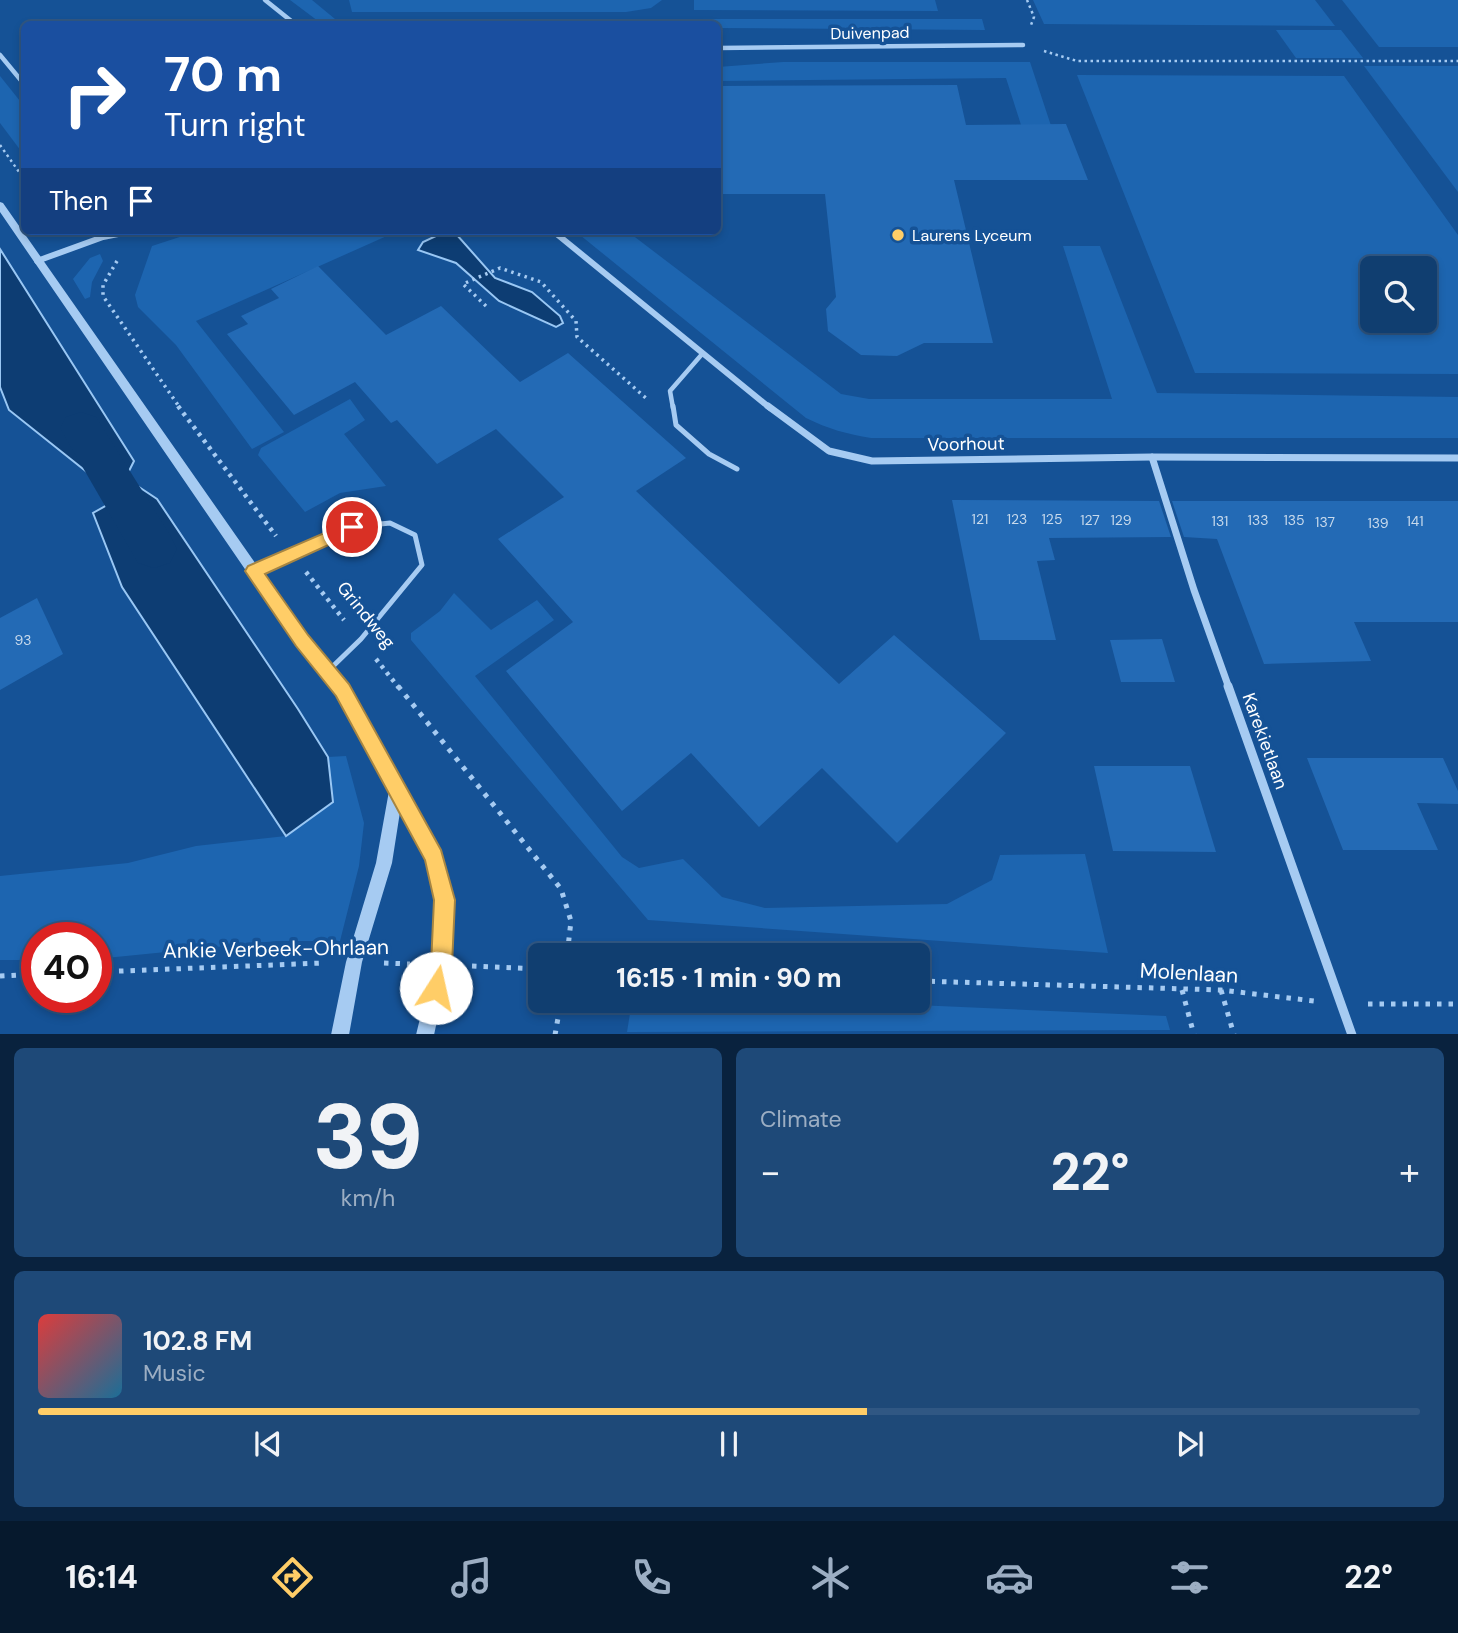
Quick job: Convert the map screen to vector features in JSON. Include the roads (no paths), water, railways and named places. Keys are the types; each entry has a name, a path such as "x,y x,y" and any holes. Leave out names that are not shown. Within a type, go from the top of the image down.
{"street":[{"path":"265,0 291,21"},
{"name":"Duivenpad","path":"721,48 1023,45"},
{"path":"0,55 21,80"},
{"path":"0,205 302,641 343,690 434,857 444,900 441,965 425,1034"},
{"path":"37,261 113,235"},
{"name":"Voorhout","path":"558,235 797,430 829,451 873,461 1152,457 1458,458"},
{"name":"Karekietlaan","path":"1152,457 1194,590 1352,1034"},
{"path":"340,1034 354,962 384,863 396,791"}],"lane":[{"path":"703,353 670,391 676,425 709,454 737,469"},
{"path":"253,571 352,527 390,523 415,535 422,565 360,639 328,671"}],"waterway":[{"path":"81,428 154,549"}],"place":[{"name":"Laurens Lyceum","path":"898,235"}]}
